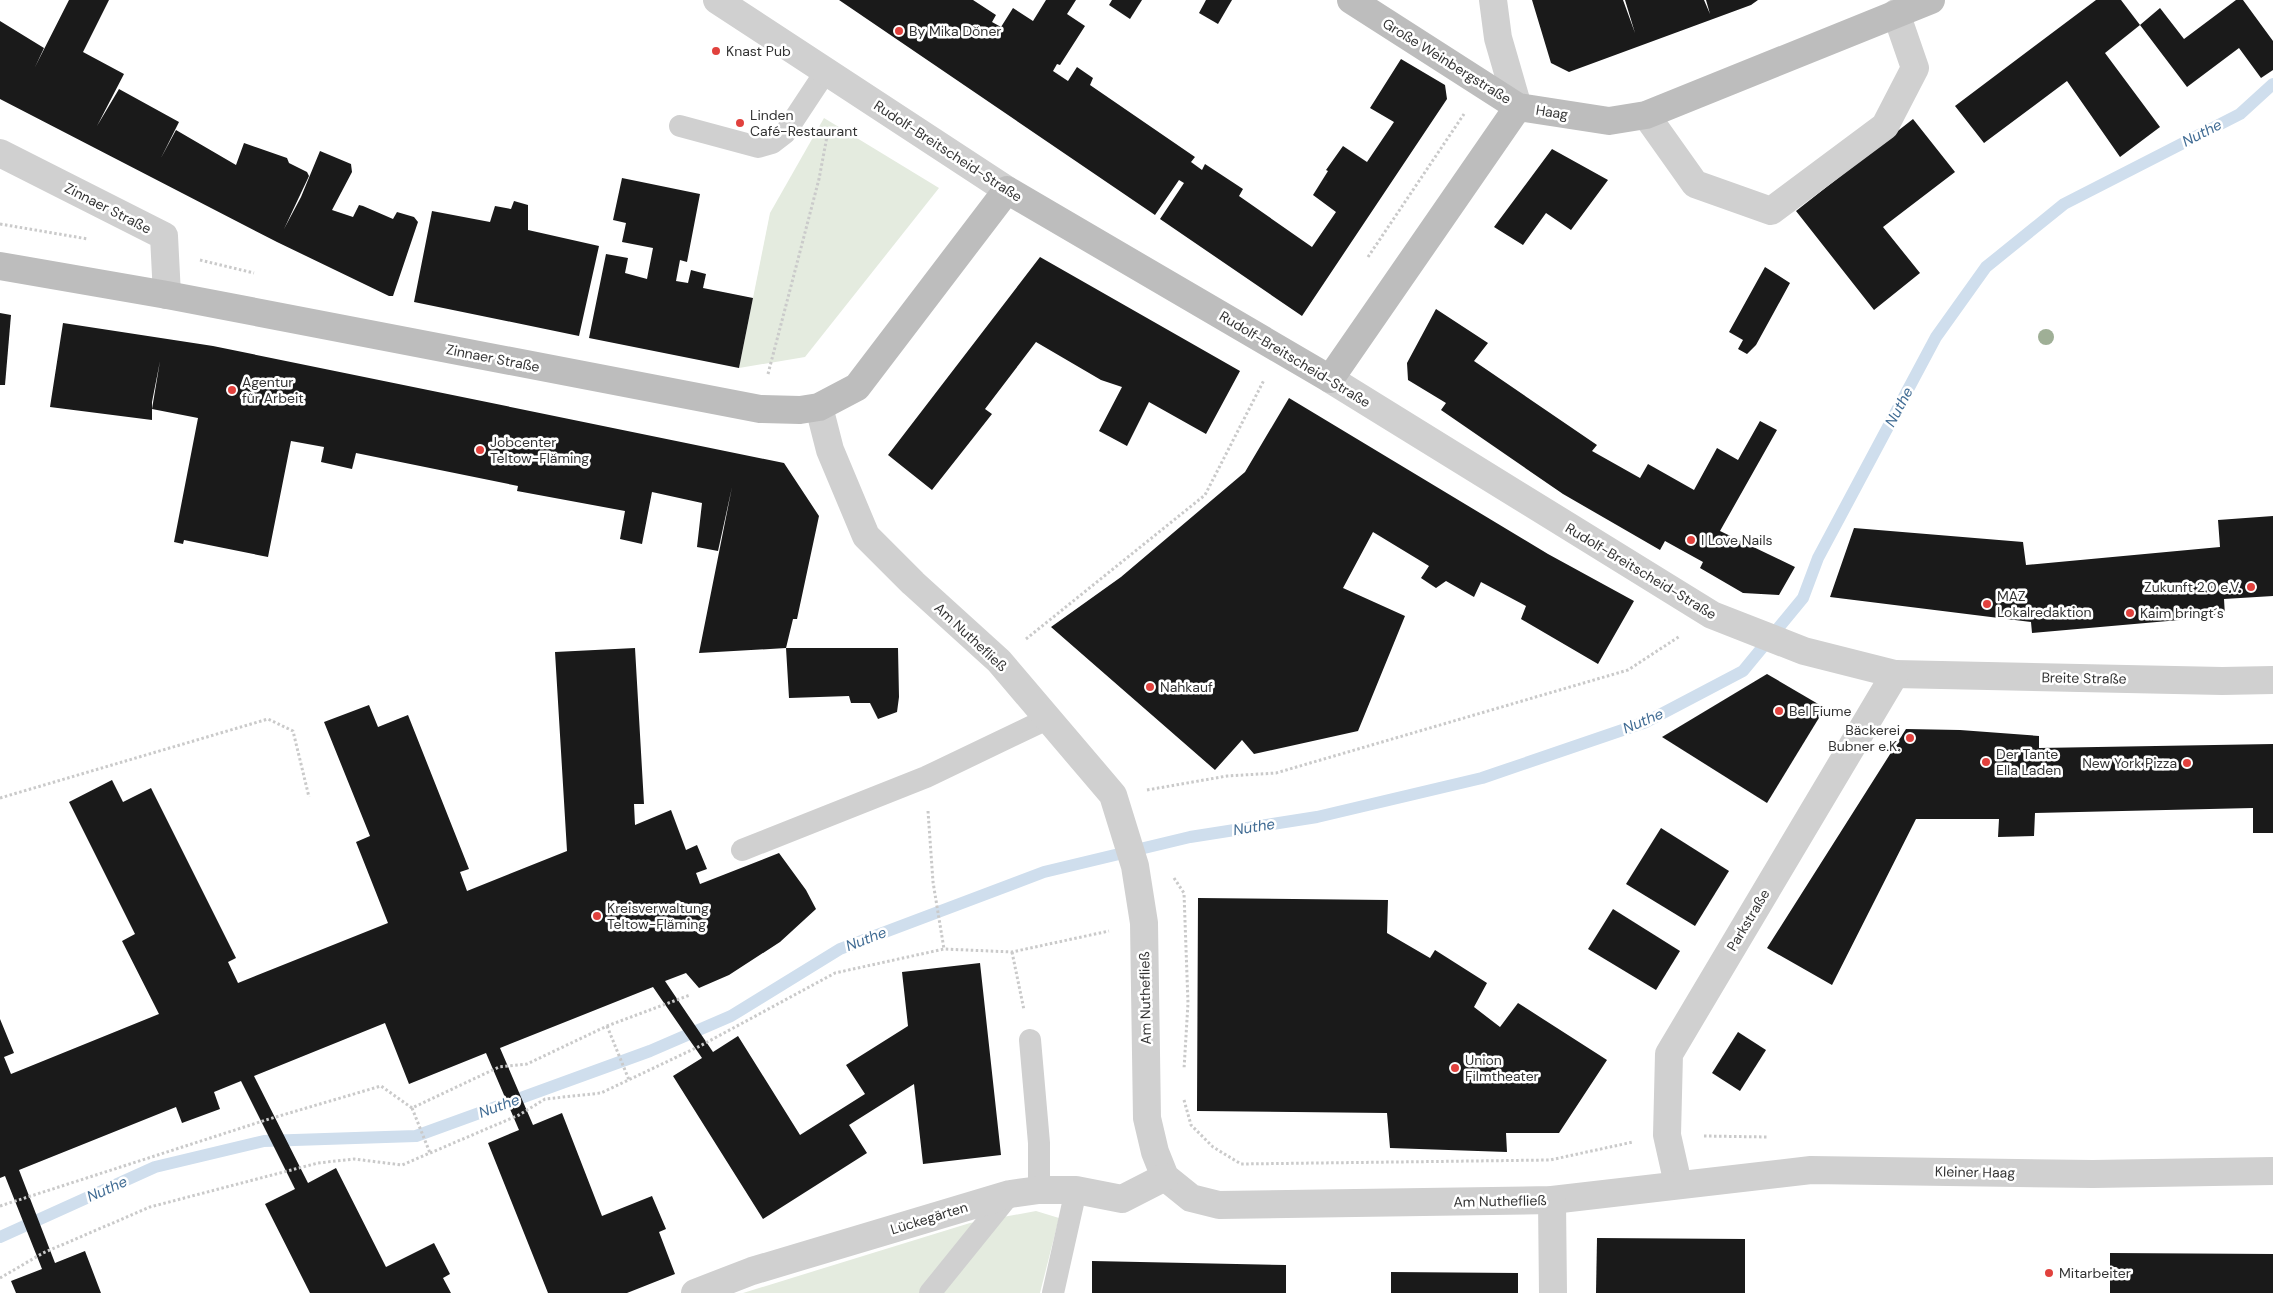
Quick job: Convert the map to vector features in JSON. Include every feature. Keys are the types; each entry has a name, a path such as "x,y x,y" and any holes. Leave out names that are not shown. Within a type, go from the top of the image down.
{"main road":[{"name":"Große Weinbergstraße","path":"1351,0 1518,107"},
{"name":"Haag","path":"1330,379 1518,107 1609,121 1646,115 1931,0"},
{"name":"Rudolf-Breitscheid-Straße","path":"1008,190 1330,379"},
{"path":"819,407 857,387 1008,190"},
{"name":"Zinnaer Straße","path":"0,266 167,295 760,409 800,410 819,407"}],"street":[{"name":"Rudolf-Breitscheid-Straße","path":"717,0 1008,190"},
{"path":"1493,0 1498,38 1518,107"},
{"path":"1646,115 1695,184 1771,211 1885,126 1915,68 1896,13"},
{"name":"Zinnaer Straße","path":"0,153 164,236 167,295"},
{"name":"Rudolf-Breitscheid-Straße","path":"1330,379 1712,616 1804,652 1895,674"},
{"name":"Am Nuthefließ","path":"819,407 830,450 866,536 914,584 999,661 1049,718 1117,807 1135,866 1144,924 1147,1118 1155,1152 1165,1177 1190,1198 1219,1205 1552,1200 1678,1184"},
{"name":"Breite Straße","path":"1895,674 2222,681 2273,680"},
{"name":"Parkstraße","path":"1678,1184 1667,1135 1669,1054 1895,674"},
{"name":"Kleiner Haag","path":"1678,1184 1812,1170 2093,1174 2273,1172"},
{"name":"Lückegärten","path":"695,1293 752,1271 1010,1194 1039,1190 1076,1190 1122,1199 1165,1177"},
{"path":"1552,1200 1553,1293"}],"lane":[{"path":"680,126 758,147 772,143 785,133 832,75"},
{"path":"742,850 926,778 1049,718"},
{"path":"1030,1040 1039,1143 1039,1190"},
{"path":"1052,1293 1076,1190"},
{"path":"930,1293 1010,1194"}],"path":[{"path":"760,409 774,346 819,180 832,75"},
{"path":"1364,263 1483,85"},
{"path":"0,224 97,240"},
{"path":"1024,641 1205,495 1279,349"},
{"path":"1117,807 1227,776 1276,773 1628,670 1712,616"},
{"path":"0,798 268,719 293,731 308,797"},
{"path":"926,778 933,882 944,949"},
{"path":"1174,877 1184,893 1188,1003 1184,1076"},
{"path":"0,1278 43,1253 150,1207 318,1163 354,1159 402,1165 519,1115 545,1099 601,1093 754,1019 835,973 944,949 1012,952 1144,924"},
{"path":"1012,952 1030,1040"},
{"path":"412,1108 500,1067 527,1064 608,1026 690,995"},
{"path":"608,1026 629,1080"},
{"path":"0,1206 380,1086 412,1108 430,1153"},
{"path":"1182,1095 1191,1125 1213,1146 1241,1164 1550,1160 1667,1135 1772,1137"}],"shaded area":[{"path":"824,118 939,188 805,357 739,368 770,213"},
{"path":"1036,1211 1059,1218 1040,1293 743,1293 970,1223"}],"building":[{"path":"69,0 109,0 83,52 124,74 97,126 119,89 179,122 161,158 176,130 236,165 244,143 287,158 289,163 307,172 309,176 284,229 301,197 320,151 351,164 352,172 332,210 353,217 359,205 393,219 397,212 414,217 418,222 393,296 389,296 277,242 0,99 0,21 44,48 35,67"},
{"path":"839,0 973,0 996,15 992,22 1001,27 1013,8 1033,21 1046,0 1076,0 1067,14 1085,26 1060,65 1057,64 1053,71 1068,81 1077,67 1093,78 1090,85 1195,157 1191,162 1202,170 1205,164 1243,189 1239,196 1312,247 1336,212 1313,195 1328,171 1326,170 1343,146 1367,162 1394,122 1370,108 1401,59 1445,85 1447,99 1302,316 1160,219 1184,183 1179,180 1155,215"},
{"path":"1112,0 1142,0 1130,19 1109,5"},
{"path":"1206,0 1232,0 1218,24 1199,13"},
{"path":"1532,0 1623,0 1635,33 1625,0 1704,0 1710,14 1706,0 1758,0 1751,5 1569,72 1551,63"},
{"path":"2096,0 2121,0 2140,25 2105,53 2160,127 2120,157 2067,81 1984,143 1955,106"},
{"path":"2236,0 2243,0 2273,41 2273,70 2261,78 2239,48 2187,87 2140,25 2160,8 2184,39"},
{"path":"1913,119 1955,172 1883,227 1920,273 1874,310 1796,211"},
{"path":"1552,149 1608,180 1571,230 1546,213 1523,245 1494,227"},
{"path":"622,178 700,194 687,262 680,260 676,281 688,283 691,270 706,274 703,288 753,298 739,368 589,338 606,254 628,258 625,273 647,279 653,248 622,242 626,223 613,220"},
{"path":"514,201 528,205 528,230 599,246 579,336 414,302 432,211 490,222 495,206 511,209"},
{"path":"1040,257 1240,371 1206,434 1149,402 1127,446 1099,431 1122,387 1101,380 1036,342 985,409 992,414 932,490 888,455"},
{"path":"1765,267 1790,283 1756,345 1747,354 1738,349 1743,340 1729,332"},
{"path":"1436,309 1488,343 1474,361 1597,445 1592,451 1640,478 1648,464 1694,490 1717,448 1738,460 1760,421 1777,430 1720,531 1795,567 1779,595 1743,593 1700,568 1703,562 1665,541 1660,550 1563,494 1441,410 1446,403 1408,380 1407,363"},
{"path":"0,313 11,315 5,385 0,385"},
{"path":"63,323 213,346 784,463 819,516 797,619 793,619 786,648 699,653 732,487 718,551 697,547 702,503 652,492 642,544 620,539 625,511 517,491 518,486 356,453 352,469 321,462 324,447 291,441 268,557 184,540 183,544 174,542 198,418 152,409 152,420 50,407","holes":["160,361 152,409 152,402"]},
{"path":"1289,398 1548,554 1634,601 1598,664 1521,619 1526,606 1481,582 1474,597 1446,581 1436,588 1421,578 1429,566 1373,532 1343,588 1405,616 1358,731 1254,754 1242,740 1215,770 1051,627 1121,577 1245,472"},
{"path":"2273,516 2273,596 2224,599 2225,616 2032,633 2031,622 1830,597 1854,528 2023,542 2026,565 2220,547 2218,520"},
{"name":"Kreisverwaltung Teltow-Fläming","path":"635,648 644,804 634,804 635,825 671,810 686,850 697,845 707,869 696,873 700,884 779,853 806,890 816,909 780,942 729,975 699,988 686,973 665,981 713,1052 738,1036 800,1135 865,1094 846,1065 908,1026 902,972 980,963 1001,1155 923,1164 914,1084 849,1125 867,1153 763,1219 673,1076 702,1058 653,987 500,1048 533,1125 562,1113 602,1216 652,1196 666,1229 659,1232 675,1274 627,1293 548,1293 488,1143 519,1130 486,1053 409,1084 385,1023 254,1076 308,1183 336,1168 386,1267 434,1243 450,1274 443,1278 451,1293 310,1293 265,1204 295,1189 241,1081 214,1092 220,1109 182,1123 176,1107 19,1170 55,1263 85,1251 101,1293 16,1293 11,1281 42,1269 5,1176 0,1178 0,1019 14,1053 4,1057 11,1074 159,1014 122,941 135,934 69,802 112,780 123,802 151,788 236,958 228,962 238,983 388,923 356,842 370,836 324,722 369,705 378,727 408,715 469,869 460,872 467,891 567,851 555,652"},
{"path":"786,648 898,648 899,697 897,712 878,719 870,703 851,703 849,696 789,698"},
{"path":"1767,674 1825,708 1767,803 1662,737"},
{"path":"1906,729 1960,730 2039,736 2039,748 2273,744 2273,833 2253,833 2253,808 2035,813 2034,836 1998,837 1999,819 1916,819 1832,985 1767,948"},
{"path":"1661,828 1729,871 1695,926 1626,884"},
{"path":"1198,898 1388,900 1387,933 1430,958 1435,950 1487,983 1474,1007 1500,1027 1518,1003 1607,1060 1559,1133 1506,1133 1507,1152 1390,1148 1387,1113 1197,1111"},
{"path":"1613,909 1680,951 1656,990 1588,949"},
{"path":"1738,1032 1766,1050 1740,1091 1712,1073"},
{"path":"1597,1238 1745,1239 1745,1293 1596,1293"},
{"path":"2110,1253 2273,1254 2273,1293 2110,1293"},
{"path":"1092,1261 1286,1265 1286,1293 1092,1293"},
{"path":"1391,1272 1518,1273 1518,1293 1391,1293"}],"waterway":[{"name":"Nuthe","path":"0,1237 155,1167 264,1141 416,1136 650,1051 731,1016 840,949 1044,872 1190,837 1317,817 1482,778 1646,722 1743,671 1803,598 1818,558 1936,337 1986,267 2064,204 2240,114 2273,84"}],"place":[{"name":"By Mika Döner","path":"899,31"},
{"name":"Knast Pub","path":"716,51"},
{"name":"Linden Café-Restaurant","path":"740,123"},
{"name":"Agentur für Arbeit","path":"232,390"},
{"name":"Jobcenter Teltow-Fläming","path":"480,450"},
{"name":"I Love Nails","path":"1691,540"},
{"name":"Zukunft 2.0 e.V.","path":"2251,587"},
{"name":"MAZ Lokalredaktion","path":"1987,604"},
{"name":"Kaim bringt´s","path":"2130,613"},
{"name":"Nahkauf","path":"1150,687"},
{"name":"Bel Fiume","path":"1779,711"},
{"name":"Bäckerei Bubner e.K.","path":"1910,738"},
{"name":"Der Tante Ella Laden","path":"1986,762"},
{"name":"New York Pizza","path":"2187,763"},
{"name":"Kreisverwaltung Teltow-Fläming","path":"597,916"},
{"name":"Union Filmtheater","path":"1455,1068"},
{"name":"Mitarbeiter","path":"2049,1273"}]}
